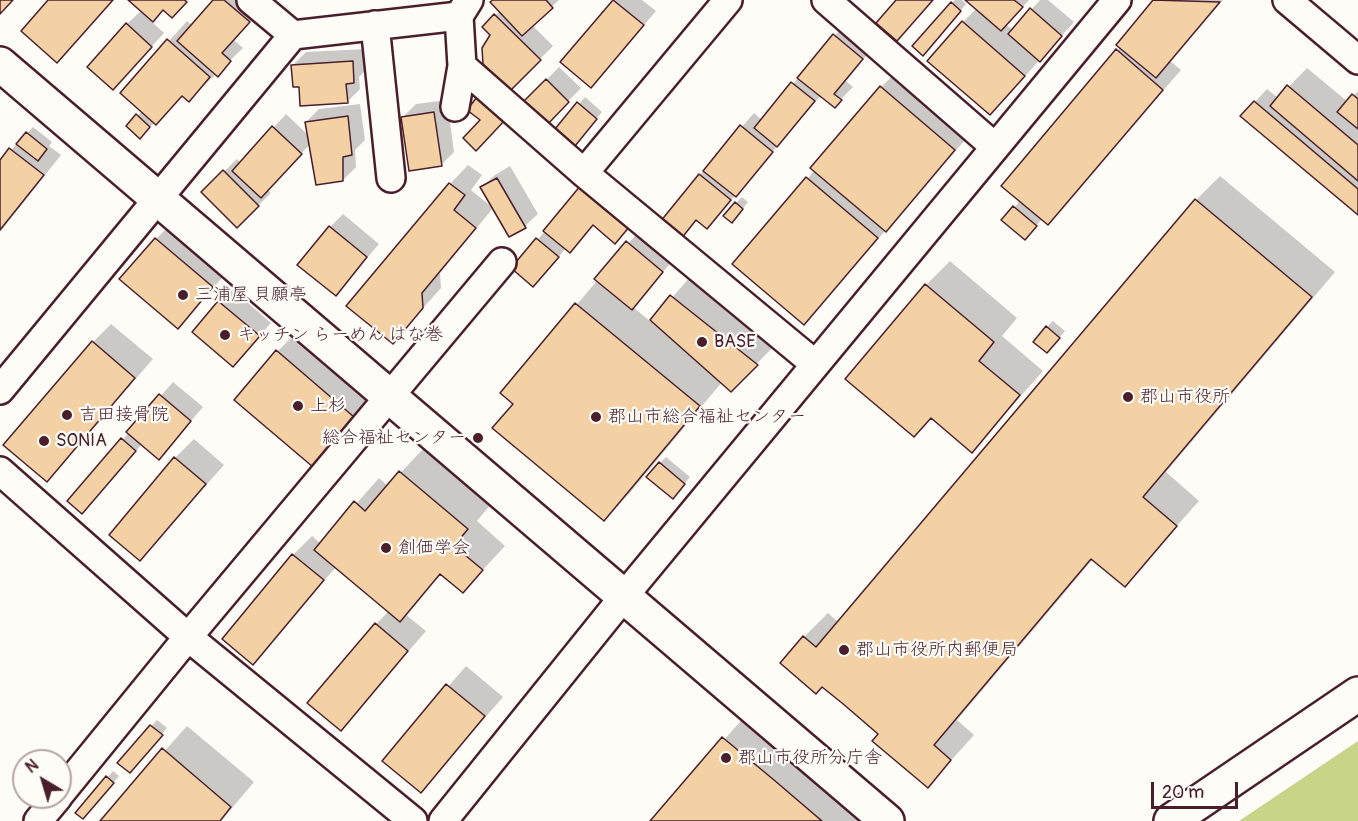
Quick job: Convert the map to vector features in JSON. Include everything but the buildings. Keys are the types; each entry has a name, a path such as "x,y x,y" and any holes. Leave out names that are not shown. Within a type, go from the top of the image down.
{"street":[{"path":"251,0 287,20 375,25 464,8 462,66 455,107"},
{"path":"584,173 728,0"},
{"path":"826,0 995,147"},
{"path":"443,821 625,595 1117,0"},
{"path":"1287,0 1358,60"},
{"path":"0,390 158,196 287,20"},
{"path":"375,25 391,178"},
{"path":"0,64 158,196 887,821"},
{"path":"462,66 584,173 815,364"},
{"path":"72,780 389,394 502,262"},
{"path":"0,471 188,637 413,821"},
{"path":"1171,821 1358,694"},
{"path":"38,821 48,809"}],"green space":[{"path":"1358,741 1358,821 1239,821"}],"place":[{"name":"三浦屋 貝願亭","path":"183,295"},
{"name":"キッチン らーめん はな巻","path":"225,335"},
{"name":"BASE","path":"702,342"},
{"name":"郡山市役所","path":"1128,397"},
{"name":"上杉","path":"298,406"},
{"name":"吉田接骨院","path":"67,415"},
{"name":"郡山市総合福祉センター","path":"596,417"},
{"name":"総合福祉センター","path":"478,438"},
{"name":"SONIA","path":"44,441"},
{"name":"創価学会","path":"386,548"},
{"name":"郡山市役所内郵便局","path":"844,650"},
{"name":"郡山市役所分庁舎","path":"726,758"}]}
